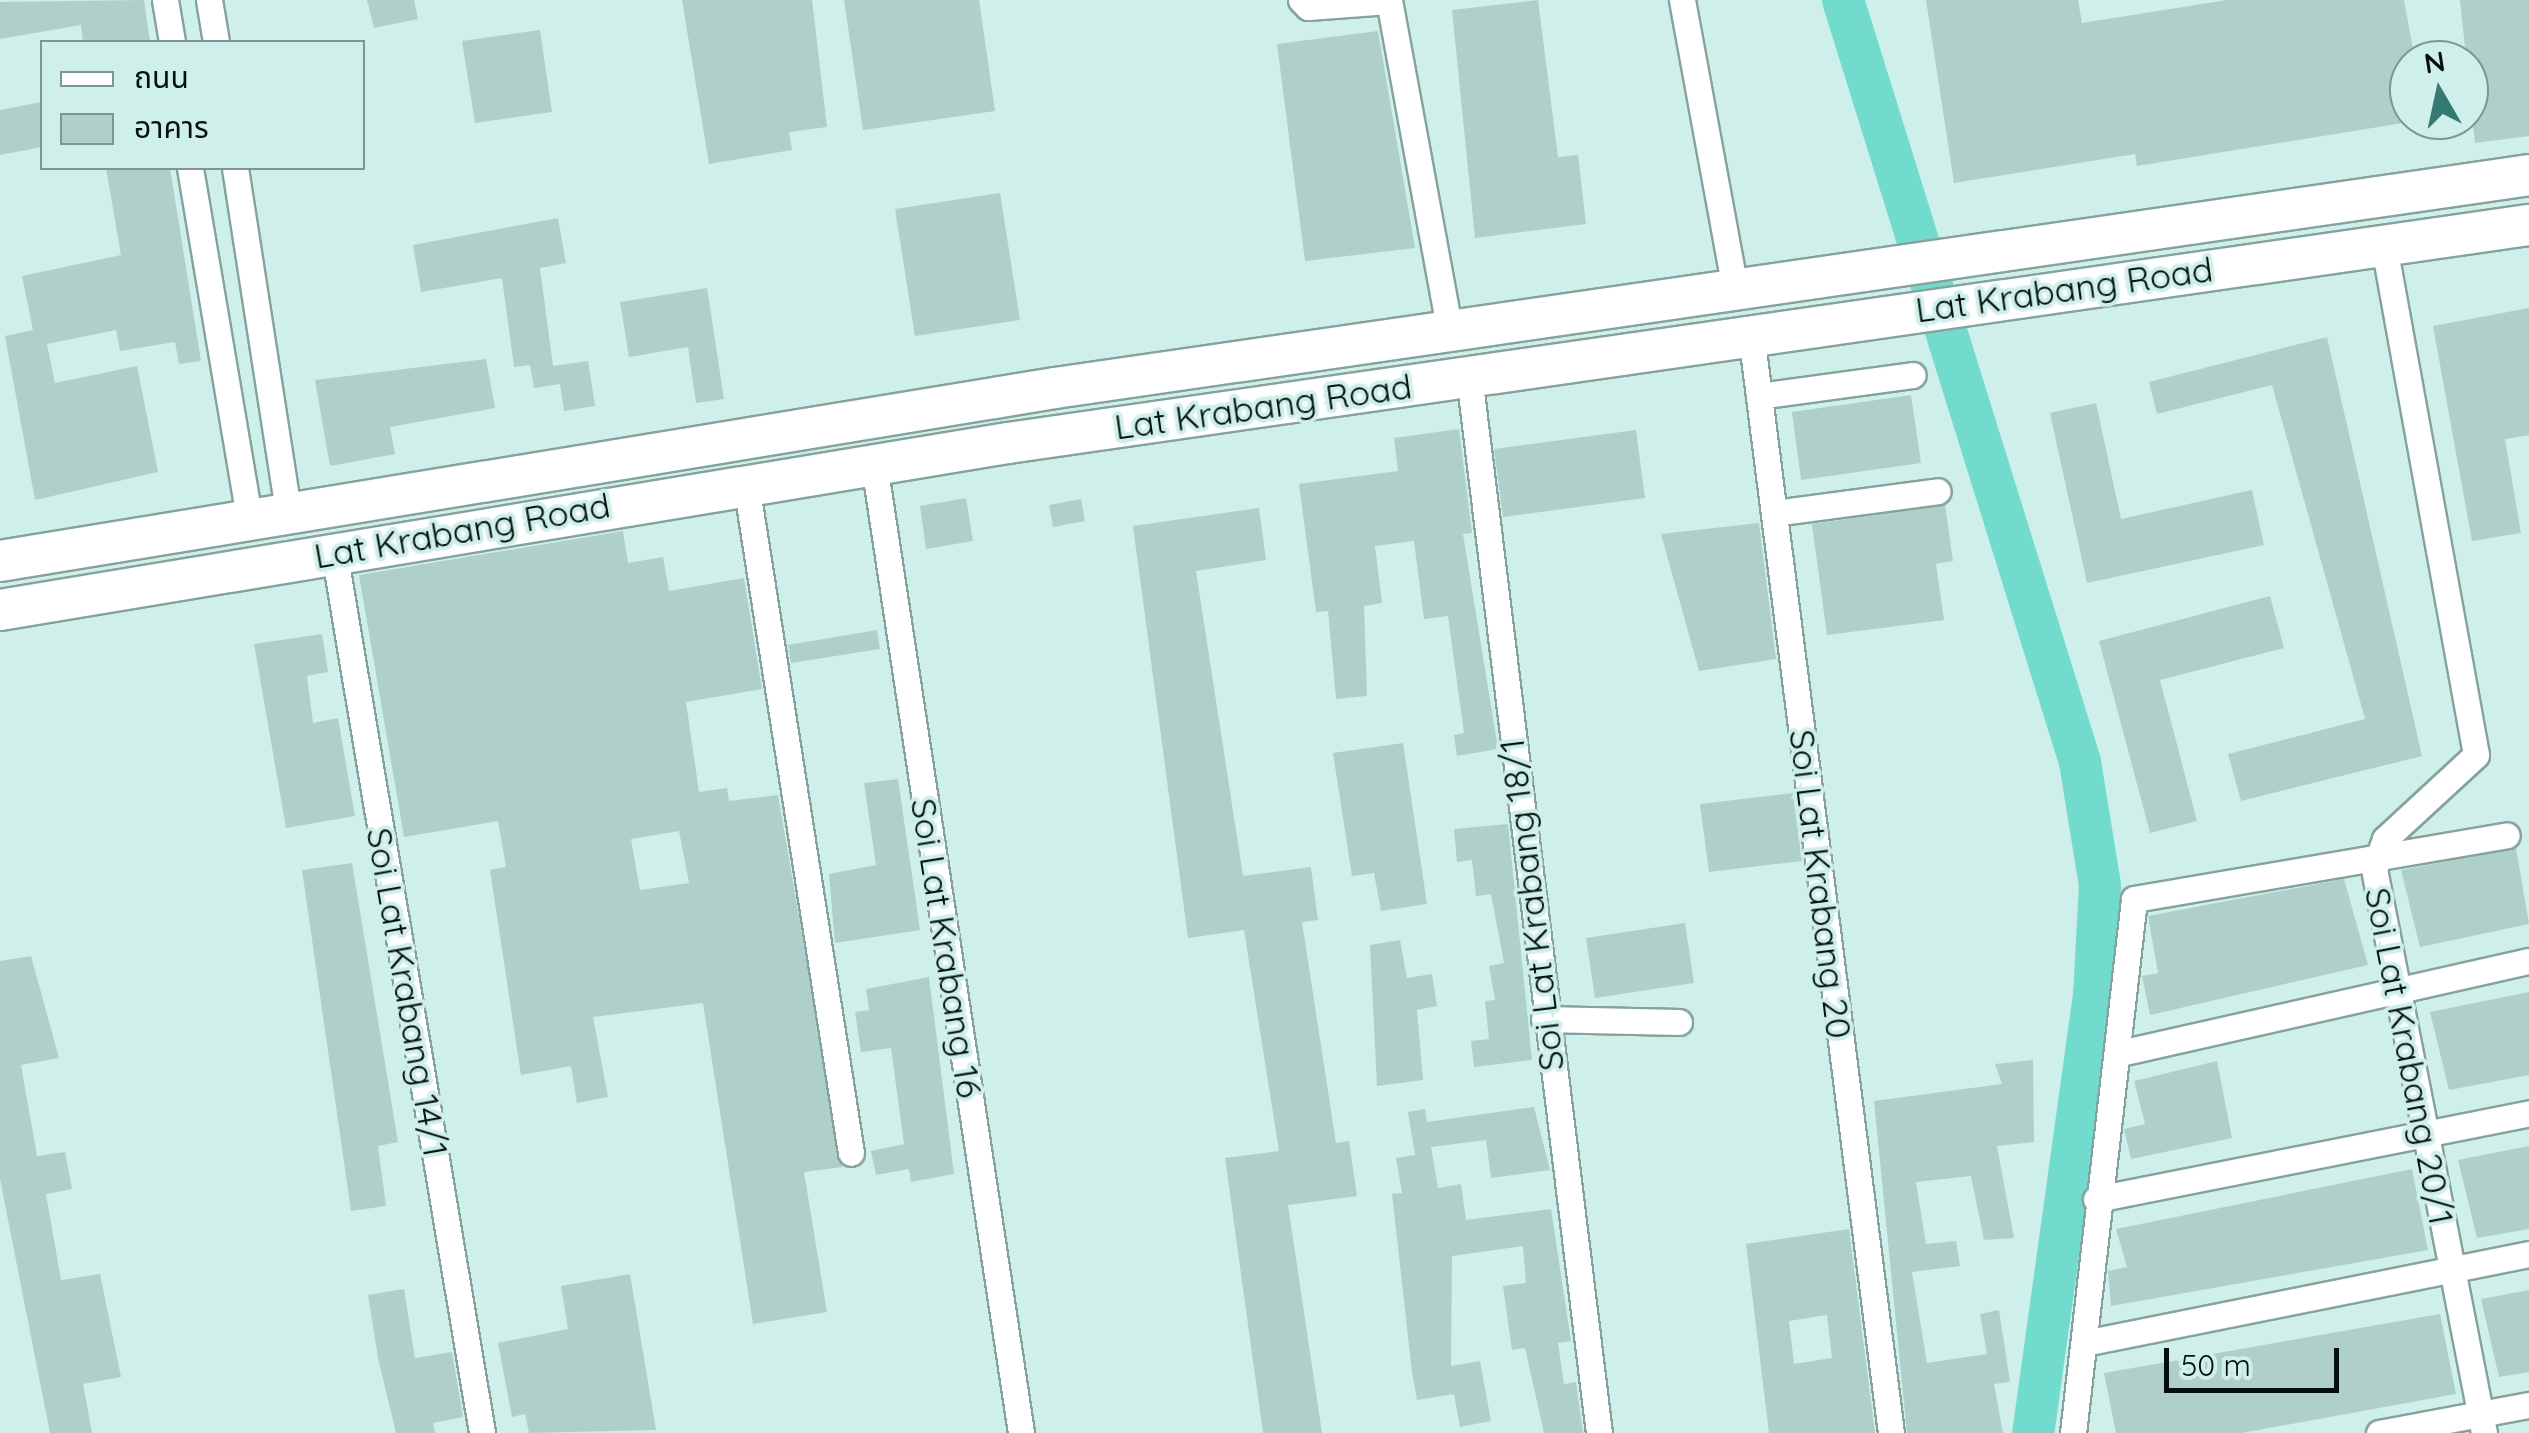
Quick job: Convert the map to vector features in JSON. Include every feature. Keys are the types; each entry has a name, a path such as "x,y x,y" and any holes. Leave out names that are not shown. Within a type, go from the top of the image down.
{"main road":[{"name":"Lat Krabang Road","path":"0,561 288,510 1450,331 2529,176"},
{"name":"Lat Krabang Road","path":"0,610 874,464 2052,288 2529,225"}],"street":[{"path":"165,0 172,40"},
{"path":"209,0 216,40"},
{"path":"1300,0 1308,8 1389,0 1450,331"},
{"path":"1682,0 1734,290"},
{"path":"190,170 249,517"},
{"path":"235,170 288,510"},
{"name":"Soi Lat Krabang 20/1","path":"2384,246 2476,755 2376,856 2397,993 2483,1424"},
{"name":"Soi Lat Krabang 20","path":"1751,334 1891,1433"},
{"name":"Soi Lat Krabang 18/1","path":"1469,376 1544,1019 1599,1433"},
{"path":"1759,396 1913,376"},
{"name":"Soi Lat Krabang 16","path":"874,464 1021,1433"},
{"path":"746,484 851,1152"},
{"path":"1774,513 1938,491"},
{"name":"Soi Lat Krabang 14/1","path":"334,552 482,1433"},
{"path":"2073,1433 2096,1200 2120,1053 2134,899 2508,834"},
{"path":"2120,1053 2529,961"},
{"path":"1544,1019 1680,1022"},
{"path":"2096,1200 2426,1139 2529,1113"},
{"path":"2084,1344 2452,1273 2529,1254"},
{"path":"2379,1433 2483,1424 2529,1405"}],"building":[{"path":"144,0 150,40 83,40 81,25 0,39 0,2"},
{"path":"367,0 414,0 418,19 374,28"},
{"path":"682,0 812,0 827,127 789,132 792,150 709,164"},
{"path":"844,0 979,0 995,111 863,130"},
{"path":"1538,0 1558,157 1578,155 1586,224 1475,238 1452,10"},
{"path":"1926,0 2078,0 2082,23 2227,0 2404,0 2411,40 2389,40 2389,125 2137,166 2135,154 1954,183"},
{"path":"2460,0 2529,0 2529,136 2475,143 2489,140 2489,40 2464,40"},
{"path":"540,30 552,112 475,123 462,41"},
{"path":"1378,31 1415,248 1305,261 1277,44"},
{"path":"40,102 40,147 0,155 0,110"},
{"path":"106,170 170,170 201,361 179,364 175,342 120,351 116,330 47,344 55,383 137,366 158,472 35,500 5,336 33,330 22,276 121,255"},
{"path":"1000,193 1020,320 915,336 895,209"},
{"path":"558,218 566,263 540,268 553,366 588,361 595,406 564,411 560,384 534,388 530,365 514,367 502,278 421,292 413,245"},
{"path":"707,288 724,399 696,403 688,347 629,357 620,302"},
{"path":"2529,308 2529,435 2505,439 2521,533 2472,541 2433,326"},
{"path":"2327,337 2422,756 2241,801 2228,754 2365,719 2272,385 2157,414 2149,382"},
{"path":"486,359 495,408 390,427 395,454 330,466 315,380"},
{"path":"1911,395 1921,463 1801,480 1792,412"},
{"path":"2096,403 2121,519 2252,490 2264,545 2087,583 2050,413"},
{"path":"1459,429 1472,533 1463,534 1498,749 1457,756 1454,735 1464,733 1448,616 1424,619 1414,541 1375,546 1382,603 1364,606 1367,696 1336,699 1328,611 1316,612 1299,484 1398,471 1394,438"},
{"path":"1636,430 1645,498 1503,517 1494,449"},
{"path":"966,498 973,541 926,549 920,506"},
{"path":"1081,499 1085,521 1053,527 1049,505"},
{"path":"1945,505 1953,561 1936,564 1944,620 1827,635 1812,524"},
{"path":"1259,508 1266,560 1196,571 1243,876 1311,867 1318,920 1302,922 1336,1143 1349,1141 1357,1196 1288,1205 1322,1433 1263,1433 1225,1158 1279,1151 1244,930 1188,938 1133,526"},
{"path":"1759,523 1776,659 1699,671 1661,534"},
{"path":"623,531 628,563 663,557 669,591 744,578 762,689 686,702 699,792 727,788 729,801 778,795 842,1167 804,1172 827,1312 753,1324 703,1003 593,1017 608,1097 577,1103 571,1066 521,1075 490,870 506,867 498,821 404,837 359,575","holes":["679,831 689,883 640,890 631,839"]},
{"path":"2270,596 2284,648 2160,680 2197,821 2150,833 2099,641"},
{"path":"877,630 880,649 791,663 788,645"},
{"path":"322,634 328,672 307,676 313,723 338,718 355,816 286,828 254,644"},
{"path":"1403,743 1427,904 1381,911 1374,873 1352,876 1333,753"},
{"path":"898,779 920,930 835,943 829,874 876,865 864,783"},
{"path":"1793,793 1802,861 1709,872 1700,804"},
{"path":"1508,824 1532,1060 1474,1067 1471,1041 1489,1039 1485,1001 1495,1000 1489,966 1504,963 1491,894 1476,896 1472,860 1457,862 1454,829"},
{"path":"2516,848 2529,924 2420,947 2401,870"},
{"path":"352,863 398,1142 378,1146 386,1206 351,1211 302,870"},
{"path":"2344,879 2368,965 2150,1015 2142,976 2158,973 2148,916"},
{"path":"1685,923 1694,983 1595,998 1586,938"},
{"path":"1400,940 1407,978 1432,974 1437,1006 1417,1010 1423,1080 1377,1086 1370,945"},
{"path":"31,956 59,1058 21,1065 37,1156 65,1152 72,1189 46,1194 61,1280 100,1274 121,1377 83,1384 92,1433 50,1433 0,1179 0,961"},
{"path":"929,977 954,1174 911,1182 909,1169 876,1175 871,1151 904,1144 891,1048 861,1052 855,1012 869,1010 866,989"},
{"path":"2529,992 2529,1075 2449,1090 2430,1012"},
{"path":"2033,1060 2034,1142 1997,1146 2014,1238 1984,1240 1971,1176 1916,1182 1926,1244 1956,1241 1960,1266 1912,1272 1927,1363 1987,1354 1980,1314 1999,1310 2010,1382 1994,1384 2003,1433 1907,1433 1874,1101 2002,1084 1995,1064"},
{"path":"2217,1061 2232,1138 2131,1159 2124,1129 2145,1124 2134,1081"},
{"path":"1534,1107 1550,1170 1491,1178 1486,1140 1431,1147 1438,1188 1461,1184 1466,1220 1551,1209 1571,1341 1558,1343 1564,1384 1576,1382 1583,1433 1544,1433 1525,1348 1512,1350 1503,1286 1526,1283 1523,1246 1452,1256 1451,1366 1480,1361 1491,1421 1460,1427 1454,1394 1417,1400 1412,1372 1392,1194 1402,1193 1396,1158 1415,1155 1408,1112 1425,1109 1427,1122"},
{"path":"2529,1146 2529,1229 2477,1238 2458,1160"},
{"path":"2412,1169 2428,1250 2111,1306 2108,1271 2127,1267 2116,1229"},
{"path":"1849,1229 1875,1433 1769,1433 1746,1244","holes":["1827,1315 1832,1358 1794,1364 1789,1321"]},
{"path":"630,1274 656,1430 529,1433 525,1414 512,1417 498,1343 568,1329 561,1286"},
{"path":"404,1289 415,1358 452,1352 463,1417 433,1423 435,1433 396,1433 378,1358 368,1295"},
{"path":"2529,1290 2529,1372 2499,1377 2481,1299"},
{"path":"2440,1314 2456,1394 2242,1433 2116,1433 2104,1373"}],"waterway":[{"path":"1843,0 2080,762 2100,885 2094,995 2033,1433"}]}
